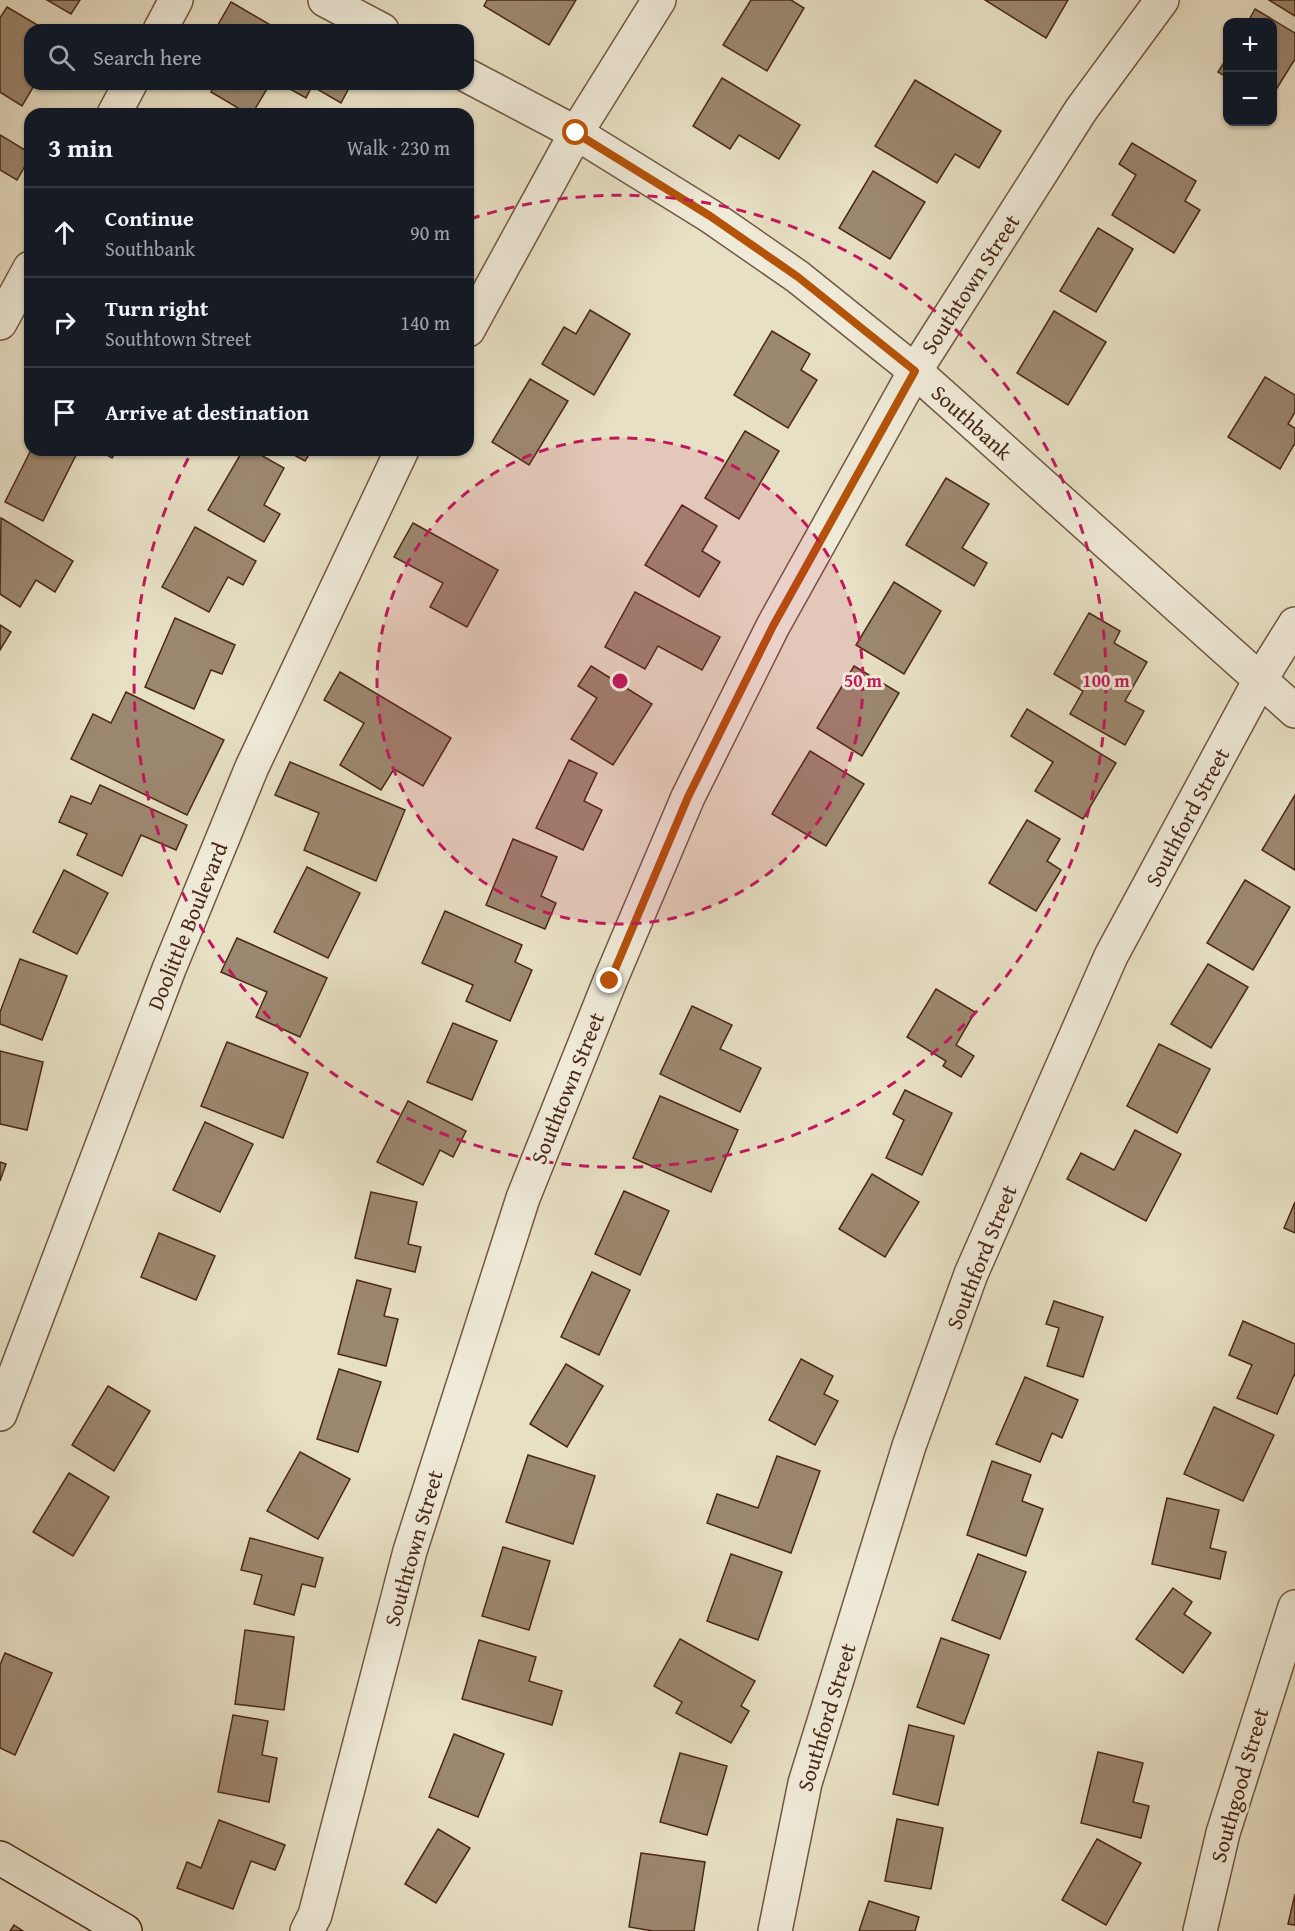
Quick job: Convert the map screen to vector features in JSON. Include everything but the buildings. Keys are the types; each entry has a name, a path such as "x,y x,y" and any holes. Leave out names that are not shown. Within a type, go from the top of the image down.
{"street":[{"path":"163,24 176,0"},
{"path":"325,0 371,24"},
{"path":"474,319 576,133 659,0"},
{"name":"Southtown Street","path":"307,1931 315,1915 410,1551 523,1198 610,981 688,797 773,626 915,371 1081,110 1162,0"},
{"name":"Southbank","path":"474,79 576,133 710,216 798,277 915,371 1295,711"},
{"path":"117,108 127,90"},
{"path":"0,323 24,279"},
{"name":"Doolittle Boulevard","path":"0,1414 169,969 244,788 399,456"},
{"name":"Southford Street","path":"775,1931 805,1783 909,1446 971,1274 1111,956 1260,680 1295,624"},
{"name":"Southgood Street","path":"1200,1931 1223,1833 1295,1607"},
{"path":"0,1858 125,1931"}],"route":[{"path":"576,133 710,216 798,277 915,371 773,626 688,797 610,981"}]}
